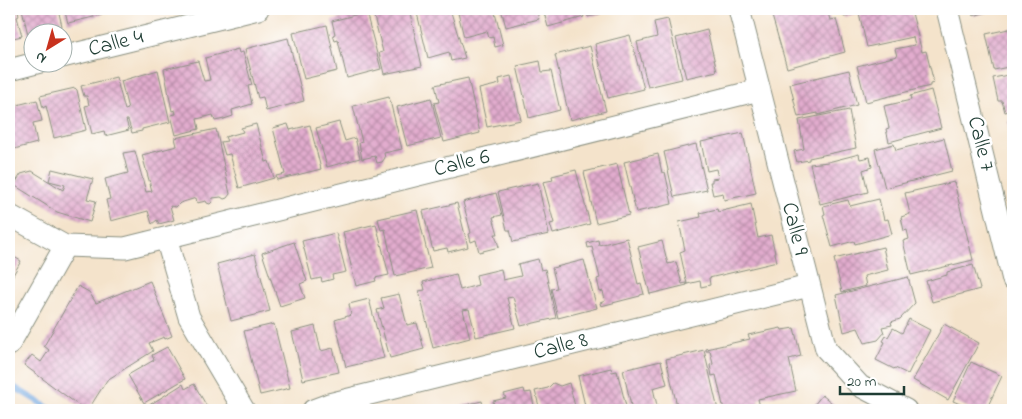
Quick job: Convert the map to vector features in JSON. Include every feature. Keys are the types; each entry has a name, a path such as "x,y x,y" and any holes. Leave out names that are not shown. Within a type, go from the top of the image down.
{"street":[{"name":"Calle 4","path":"72,55 258,9"},
{"name":"Calle 9","path":"739,9 826,349 860,386 906,410"},
{"name":"Calle 7","path":"947,9 1013,280"},
{"path":"9,70 22,67"},
{"name":"Calle 6","path":"65,246 124,248 759,90"},
{"path":"9,215 65,246 9,345"},
{"path":"166,238 189,317 244,410"},
{"name":"Calle 8","path":"314,410 329,404 809,286"}],"building":[{"path":"9,9 18,9 19,16 17,17 22,36 9,39"},
{"path":"22,9 58,9 61,22 25,22"},
{"path":"64,9 100,9 102,15 72,22 68,22"},
{"path":"409,9 422,66 384,74 379,53 383,52 374,17"},
{"path":"416,9 450,9 465,58 451,61 449,52 428,58"},
{"path":"457,9 494,9 503,45 495,47 493,37 489,38 487,31 464,37"},
{"path":"501,9 536,9 539,19 506,27"},
{"path":"543,9 581,9 584,17 548,27"},
{"path":"586,9 619,9 588,17"},
{"path":"770,9 827,9 830,20 836,19 845,52 787,68"},
{"path":"842,9 911,9 922,52 926,51 934,83 930,84 930,86 866,102 857,66 897,56 895,49 915,45 913,37 867,47 859,13 844,17"},
{"path":"971,9 999,9 973,16"},
{"path":"366,12 381,69 347,78 338,40 335,41 333,35 335,34 332,21"},
{"path":"668,19 682,79 648,87 637,42 657,37 654,22"},
{"path":"327,25 337,71 304,79 293,33"},
{"path":"1013,28 1013,66 994,70 986,34"},
{"path":"707,30 717,71 686,78 676,38"},
{"path":"630,35 644,89 608,98 595,44"},
{"path":"288,38 304,101 266,111 263,97 258,98 245,49"},
{"path":"590,46 606,111 570,120 555,55"},
{"path":"238,49 239,53 243,52 252,85 248,86 252,104 232,110 233,116 224,119 215,121 213,115 197,119 199,129 176,135 171,115 176,114 175,110 172,111 164,69 198,61 204,81 210,80 205,58"},
{"path":"540,61 542,72 551,71 560,110 529,118 517,66"},
{"path":"158,70 170,122 132,133 128,120 126,120 129,130 105,136 104,131 92,134 85,106 89,105 87,96 84,96 81,86 116,77 125,110 128,109 121,81"},
{"path":"849,70 857,105 818,115 818,113 798,117 790,84"},
{"path":"1013,74 1013,110 1005,112 1002,101 998,101 993,78"},
{"path":"511,76 521,120 487,127 479,89 500,84 499,79"},
{"path":"468,78 480,133 444,142 434,103 439,102 435,85"},
{"path":"75,88 86,130 54,138 46,106 43,108 40,96"},
{"path":"931,90 941,128 889,142 886,129 889,128 884,106 911,100 910,96"},
{"path":"389,97 402,149 384,153 385,158 382,162 377,163 375,156 362,159 359,143 362,142 353,106"},
{"path":"431,98 441,138 407,146 397,107"},
{"path":"37,100 42,121 33,123 37,143 14,149 9,128 9,107"},
{"path":"849,110 856,148 797,162 794,151 804,149 799,120"},
{"path":"1013,120 1013,143 1008,121"},
{"path":"339,122 345,141 355,138 360,158 327,167 316,128"},
{"path":"256,124 266,162 269,161 274,178 239,188 230,154 225,155 221,142 227,141 225,137 243,132 241,128"},
{"path":"288,124 290,130 310,125 321,169 277,180 276,176 285,174 273,128"},
{"path":"216,129 230,194 227,198 213,198 210,204 206,201 197,203 196,198 180,203 176,207 170,206 174,220 159,224 157,220 152,224 148,211 111,221 106,200 110,199 105,179 128,173 123,153 135,151 146,192 152,191 142,155 177,146 175,138"},
{"path":"743,133 756,193 724,200 723,193 713,195 710,182 712,182 712,179 718,178 716,169 707,171 701,142"},
{"path":"944,138 952,171 885,188 875,149 894,144 896,150"},
{"path":"696,144 707,190 674,197 664,152"},
{"path":"658,154 662,173 665,172 672,204 636,212 624,162"},
{"path":"859,154 860,159 870,157 872,167 863,170 868,192 820,204 810,164 828,162"},
{"path":"617,164 629,215 596,223 584,172"},
{"path":"52,169 93,179 87,199 96,201 90,222 57,212 14,185 21,174 32,171 63,190 65,185 49,181"},
{"path":"576,170 590,224 553,234 550,224 554,223 543,182 553,180 552,176"},
{"path":"954,182 973,260 911,275 903,241 909,239 907,230 904,231 901,217 910,214 905,193"},
{"path":"538,183 549,234 513,242 510,230 507,230 498,192"},
{"path":"496,193 502,215 493,217 498,234 495,234 499,247 479,252 476,240 471,242 469,234 471,233 463,202"},
{"path":"879,199 884,220 888,219 892,234 855,244 854,241 832,247 823,215 825,214 823,206 848,200 850,206"},
{"path":"457,203 468,247 448,252 447,248 433,251 423,211"},
{"path":"751,204 758,238 771,235 777,262 709,278 710,285 701,287 700,281 687,284 680,252 685,250 679,222 701,217 700,213 717,209 718,212"},
{"path":"417,210 431,268 395,276 385,229 381,230 378,219"},
{"path":"376,224 389,275 375,278 376,281 356,286 343,232"},
{"path":"336,233 346,272 332,275 333,279 322,282 321,278 312,280 302,241"},
{"path":"627,238 638,284 641,283 644,294 601,306 600,303 605,301 603,291 600,292 597,279 600,278 592,247 588,248 587,243 598,240 599,245"},
{"path":"662,241 668,264 676,262 682,284 686,283 687,285 650,294 638,247"},
{"path":"294,242 307,281 300,284 305,298 280,306 262,253"},
{"path":"883,247 888,270 864,276 866,286 842,292 834,259"},
{"path":"9,254 21,261 9,282"},
{"path":"255,254 270,311 231,321 217,264"},
{"path":"538,259 541,270 545,269 556,318 521,326 513,297 507,298 515,328 476,337 469,309 463,310 470,338 433,348 419,291 425,290 423,282 456,274 460,290 478,285 476,275 501,269 503,280 521,276 518,264"},
{"path":"584,260 597,308 558,318 551,289 557,288 552,268"},
{"path":"973,265 980,289 932,302 926,281 947,275 947,272"},
{"path":"908,277 915,303 900,319 891,322 892,325 882,327 884,333 878,340 865,343 858,328 844,332 836,295"},
{"path":"150,281 172,336 149,343 153,351 107,380 88,410 85,410 24,365 32,355 41,362 49,350 44,346 78,286 89,292 96,303"},
{"path":"399,294 407,325 417,323 424,349 390,358 377,310 384,308 381,298"},
{"path":"369,299 384,358 346,367 335,320 351,315 349,304"},
{"path":"909,319 930,330 908,374 876,360 886,336 888,337 893,328 902,333"},
{"path":"274,324 290,388 260,395 244,331"},
{"path":"944,324 979,343 948,400 913,380"},
{"path":"315,326 321,351 333,348 339,372 303,380 292,332"},
{"path":"781,328 782,330 794,328 801,356 789,359 796,391 758,399 760,407 744,410 724,410 716,375 712,376 710,365 713,364 710,351 706,351 706,349 750,339 748,335"},
{"path":"167,347 185,379 144,403 128,375 154,360 152,355"},
{"path":"704,350 718,410 678,410 666,359"},
{"path":"661,361 667,384 653,388 658,410 632,410 623,370"},
{"path":"971,362 1002,376 986,410 974,410 953,401"},
{"path":"611,368 612,372 617,371 627,410 586,410 578,376"},
{"path":"553,383 560,386 569,383 576,410 540,410 535,391 548,388"},
{"path":"183,384 185,389 194,384 209,410 143,409"},
{"path":"524,389 525,393 531,392 535,410 495,410 493,401 506,398 504,394"},
{"path":"822,395 841,410 810,410"},
{"path":"482,401 484,410 463,410 461,406"}],"waterway":[{"path":"9,384 52,410"}]}
